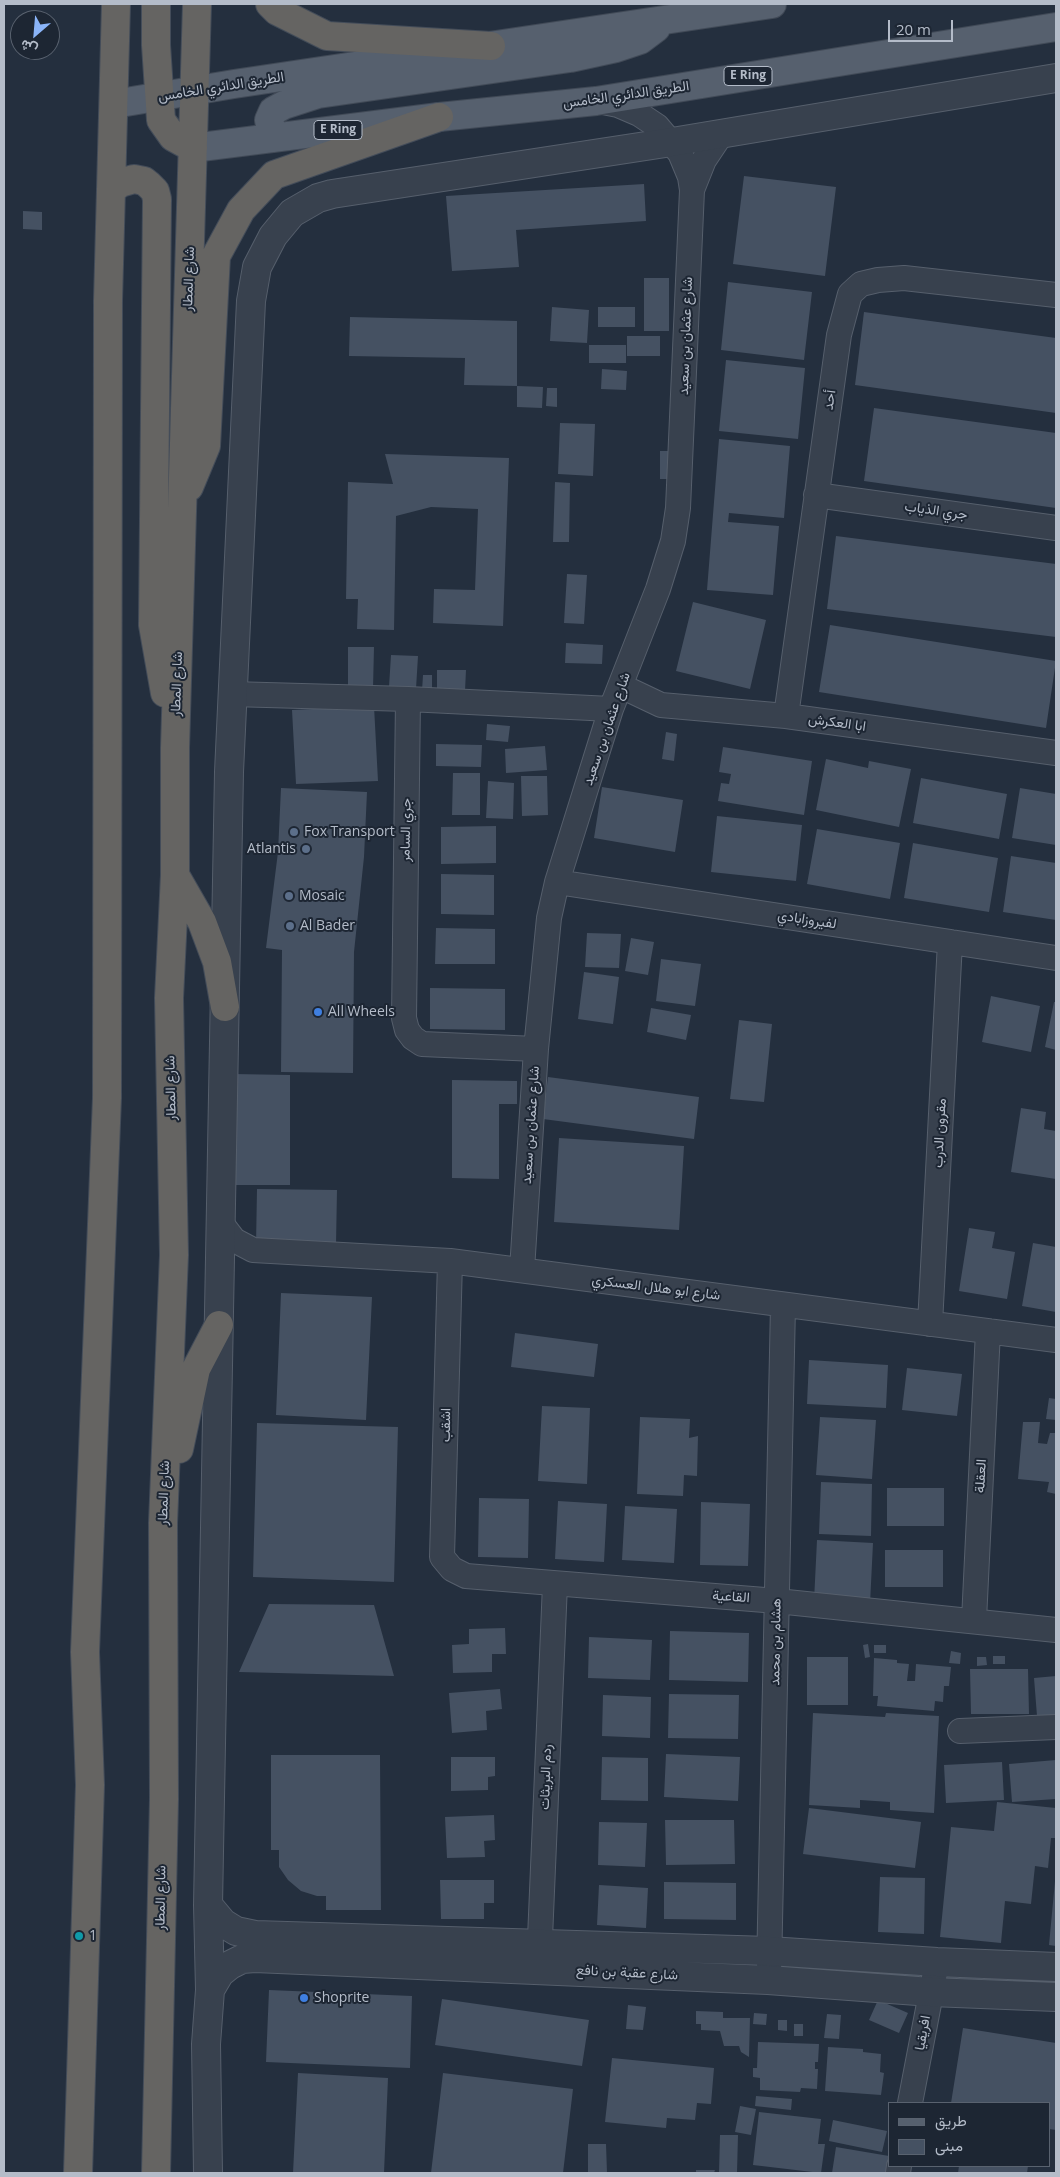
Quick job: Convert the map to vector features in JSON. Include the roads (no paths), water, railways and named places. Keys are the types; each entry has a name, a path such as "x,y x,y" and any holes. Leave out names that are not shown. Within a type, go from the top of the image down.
{"highway":[{"path":"78,2173 90,1785 85,1652 107,1098 108,301 116,4"},
{"path":"156,4 161,120 173,137 193,148"},
{"name":"شارع المطار","path":"156,2173 164,1799 163,1523 174,1255 169,998 175,876 175,748 197,4"},
{"path":"270,4 277,12 327,36 491,46"},
{"path":"182,505 206,446 216,256 242,210 274,175 439,117"},
{"path":"112,190 120,183 134,179 144,181 149,185 155,191 157,199 153,625 175,748"},
{"path":"175,876 202,922 214,954 225,1006"},
{"path":"163,1523 191,1388 202,1355 219,1325"}],"main road":[{"name":"الطريق الدائري الخامس","path":"114,104 772,4"},
{"path":"273,138 269,120 273,111 284,104 318,94 570,58 616,48 640,40 667,20"},
{"name":"الطريق الدائري الخامس","path":"193,148 439,117 596,101 1056,27"}],"street":[{"path":"208,2173 206,2044 210,1990 208,1905 231,694 251,301 257,267 273,236 292,213 318,198 332,194 672,142 1056,78"},
{"name":"شارع عثمان بن سعيد","path":"522,1270 536,1049 549,918 557,882 612,709 658,589 673,541 676,516 692,190 686,165 672,142 657,126 639,114 618,105 596,101"},
{"name":"شارع عثمان بن سعيد","path":"692,190 704,160 722,133"},
{"name":"أحد","path":"786,716 839,335 850,294 861,284 878,280 904,278 1056,295"},
{"name":"جري الذياب","path":"816,495 1056,528"},
{"name":"ابا العكرش","path":"621,686 661,705 786,716 1056,753"},
{"path":"231,694 408,699 612,709"},
{"name":"جري السامر","path":"408,699 404,1018 407,1030 413,1038 422,1044 536,1049"},
{"name":"لفيروزابادي","path":"557,882 1056,958"},
{"name":"مقرون الدرب","path":"930,1324 950,942"},
{"name":"شارع ابو هلال العسكري","path":"221,1223 234,1240 254,1250 450,1261 1056,1340"},
{"path":"220,1276 235,1259 254,1250"},
{"name":"اشقب","path":"450,1261 442,1557 452,1570 466,1576"},
{"name":"هشام بن محمد","path":"768,1980 783,1305"},
{"name":"العقلة","path":"974,1620 988,1331"},
{"name":"القاعية","path":"466,1576 777,1601 1056,1630"},
{"name":"ردم البريثات","path":"539,1956 555,1584"},
{"path":"960,1731 1056,1727"},
{"name":"شارع عقبة بن نافع","path":"208,1905 223,1923 236,1932 254,1936 539,1956 768,1980 931,1992 1056,1997"},
{"name":"شارع عقبة بن نافع","path":"210,1990 220,1973 230,1965 249,1959 769,1952 1056,1967"},
{"name":"افريقيا","path":"910,2102 937,1962"}],"place":[{"name":"Fox Transport","path":"294,832"},
{"name":"Atlantis","path":"306,849"},
{"name":"Mosaic","path":"289,896"},
{"name":"Al Bader","path":"290,926"},
{"name":"All Wheels","path":"318,1012"},
{"name":"1","path":"79,1936"},
{"name":"Shoprite","path":"304,1998"}]}
